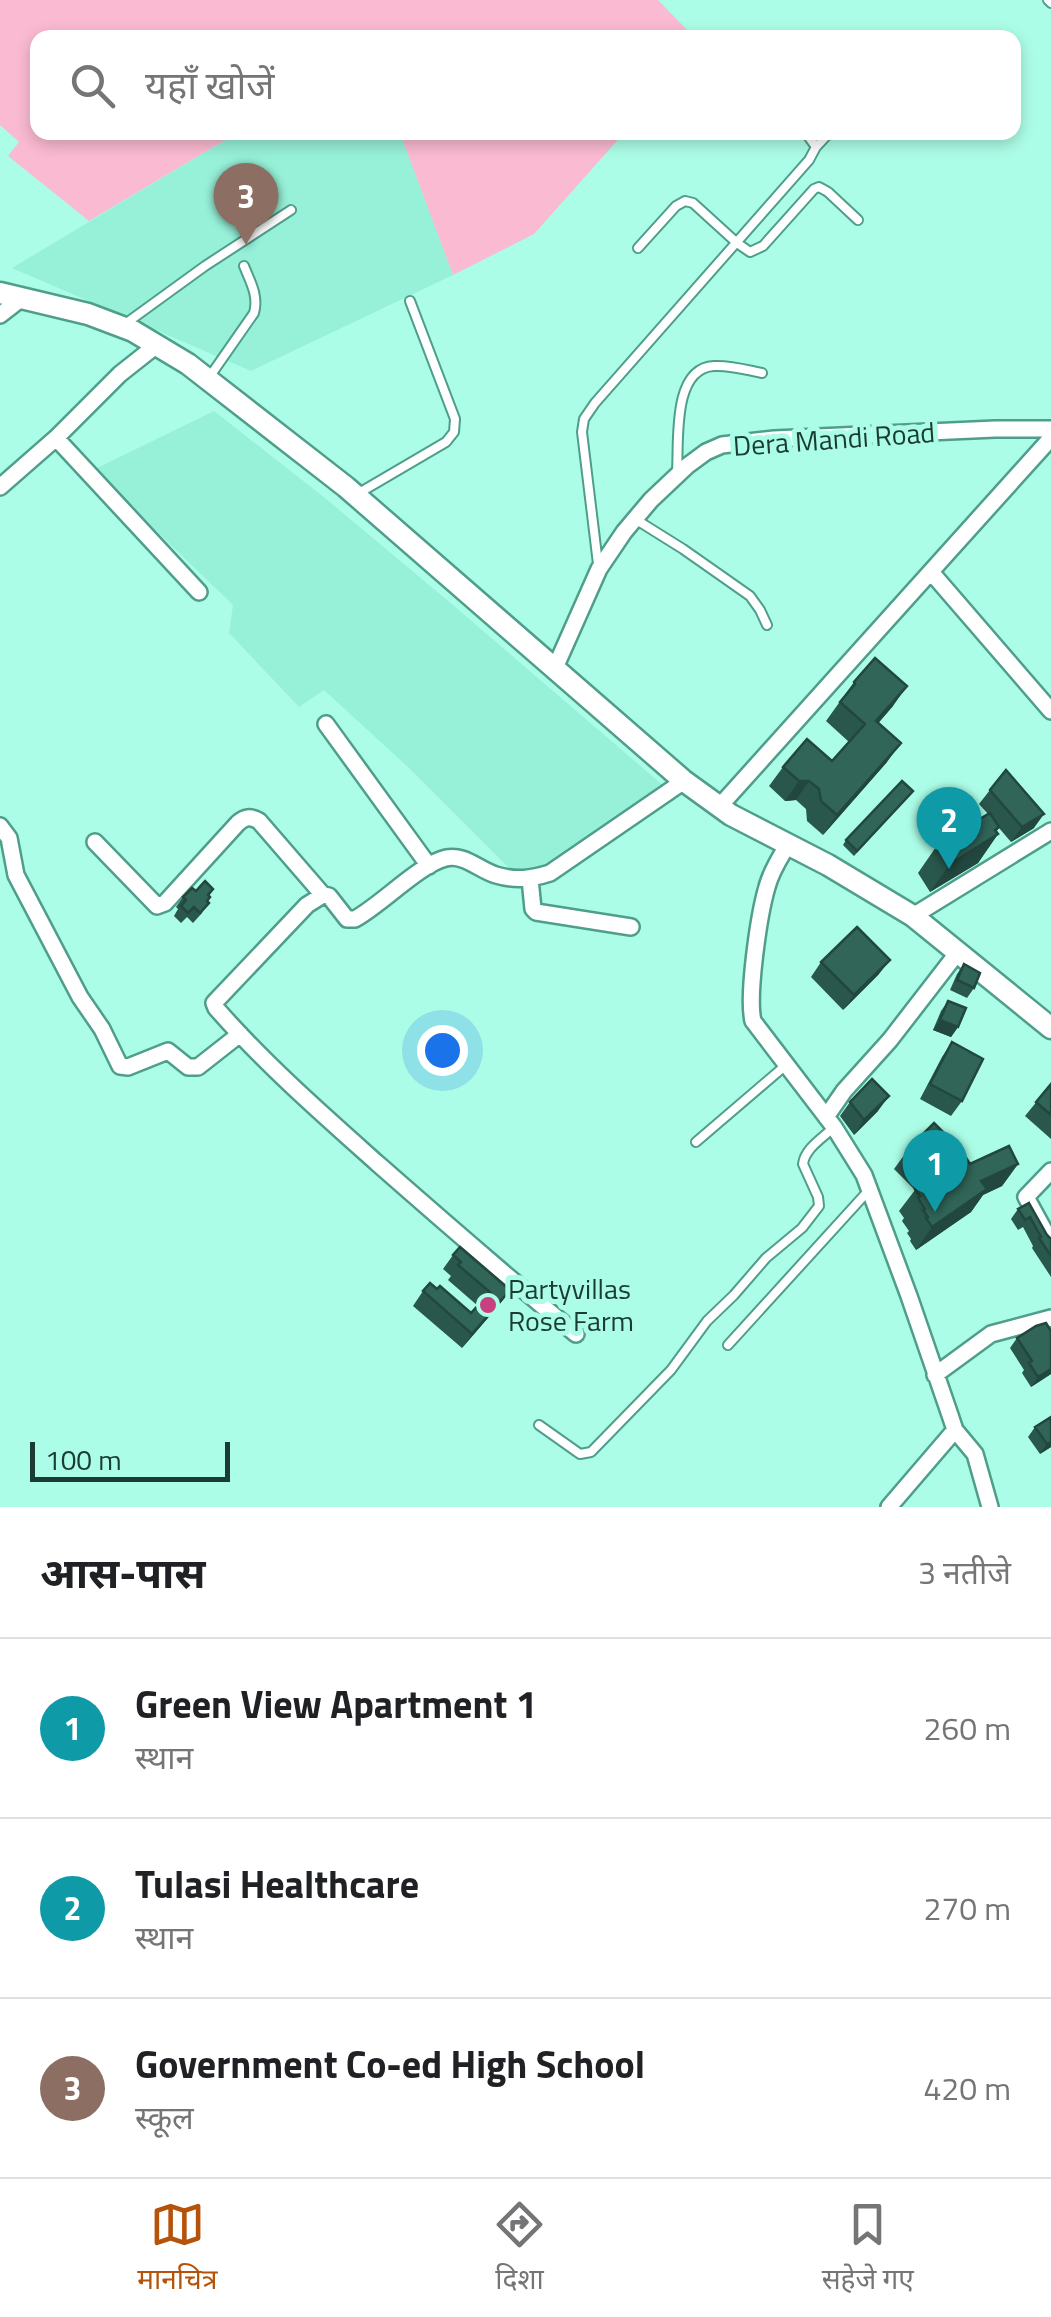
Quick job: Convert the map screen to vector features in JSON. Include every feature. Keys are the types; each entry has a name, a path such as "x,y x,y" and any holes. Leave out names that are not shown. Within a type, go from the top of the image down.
{"street":[{"path":"0,293 88,314 158,344 355,495 684,781 719,807 828,865 912,916 1051,1028"},
{"path":"0,315 22,298"},
{"path":"0,487 120,374 158,344"},
{"name":"Dera Mandi Road","path":"554,668 599,568 635,520 677,475 706,452 748,441 1051,429"},
{"path":"56,438 199,592"},
{"path":"719,807 1051,438"},
{"path":"930,572 1051,711"},
{"path":"326,724 429,866"},
{"path":"94,842 157,906 165,903 238,823 244,818 259,820 347,919 355,920 445,858 467,860 515,880 550,873 684,781"},
{"path":"0,826 8,838 16,875 120,1066 168,1051 188,1066 198,1067 240,1034"},
{"path":"912,916 1051,832"},
{"path":"788,844 768,884 762,908 750,1000 753,1021 830,1122 871,1188 956,1430 976,1454 991,1502"},
{"path":"530,879 536,912 631,926"},
{"path":"323,894 307,905 216,999 216,1008 329,1120 576,1334"},
{"path":"830,1122 844,1091 903,1025 958,952"},
{"path":"1049,1239 1026,1197 1051,1172"},
{"path":"935,1375 990,1334 1049,1324"},
{"path":"890,1507 956,1430"}],"lane":[{"path":"811,140 816,147"},
{"path":"599,568 582,432 584,419 823,140"},
{"path":"638,248 685,200 750,252 764,246 819,187 858,220"},
{"path":"121,327 291,210"},
{"path":"208,380 257,304 244,266"},
{"path":"355,495 446,442 454,432 455,419 410,301"},
{"path":"677,475 681,409 692,376 715,366 762,373"},
{"path":"635,520 750,596 767,626"},
{"path":"696,1142 786,1066"},
{"path":"539,1425 580,1454 591,1452 671,1370 707,1321 766,1258 812,1218 819,1206 804,1158 830,1122"},
{"path":"728,1345 871,1188"}],"shaded area":[{"path":"0,0 658,0 687,30 30,30 30,140 225,140 89,221 8,156 19,142 0,125"},
{"path":"225,140 403,140 453,275 251,371 12,268"},
{"path":"403,140 618,140 534,234 453,275"},
{"path":"214,411 325,498 665,787 540,872 522,875 508,867 324,690 299,707 229,633 233,605 93,470"}],"building":[{"path":"875,658 907,686 876,721 901,743 837,815 821,801 819,789 809,781 799,781 783,767 807,739 832,761 865,724 840,702"},
{"path":"1006,770 1044,814 1022,827 990,790"},
{"path":"902,781 913,791 857,851 846,840"},
{"path":"990,813 999,827 995,830 998,834 950,864 938,844"},
{"path":"205,881 213,889 208,895 209,903 200,913 194,907 188,913 181,906 186,900 183,897"},
{"path":"857,927 890,960 854,995 821,962"},
{"path":"964,964 980,973 974,988 957,980"},
{"path":"948,1001 966,1008 958,1027 940,1020"},
{"path":"952,1042 983,1059 962,1101 930,1084"},
{"path":"872,1079 889,1096 864,1120 850,1102"},
{"path":"1051,1084 1051,1115 1036,1102"},
{"path":"934,1123 970,1164 1009,1146 1018,1164 981,1181 987,1189 932,1227 915,1189 930,1179 933,1170 910,1147"},
{"path":"1029,1203 1051,1239 1051,1256 1030,1217 1025,1220 1018,1209"},
{"path":"460,1247 510,1290 472,1334 423,1291 430,1283 437,1289 440,1286 471,1313 490,1292 458,1265 461,1262 453,1255"},
{"path":"1046,1323 1051,1331 1051,1369 1038,1377 1017,1338"},
{"path":"1051,1417 1051,1442 1047,1444 1035,1427"}],"place":[{"name":"Government Co-ed High School","path":"246,245"},
{"name":"Tulasi Healthcare","path":"949,869"},
{"name":"Green View Apartment 1","path":"935,1212"},
{"name":"Partyvillas Rose Farm","path":"488,1305"}]}
